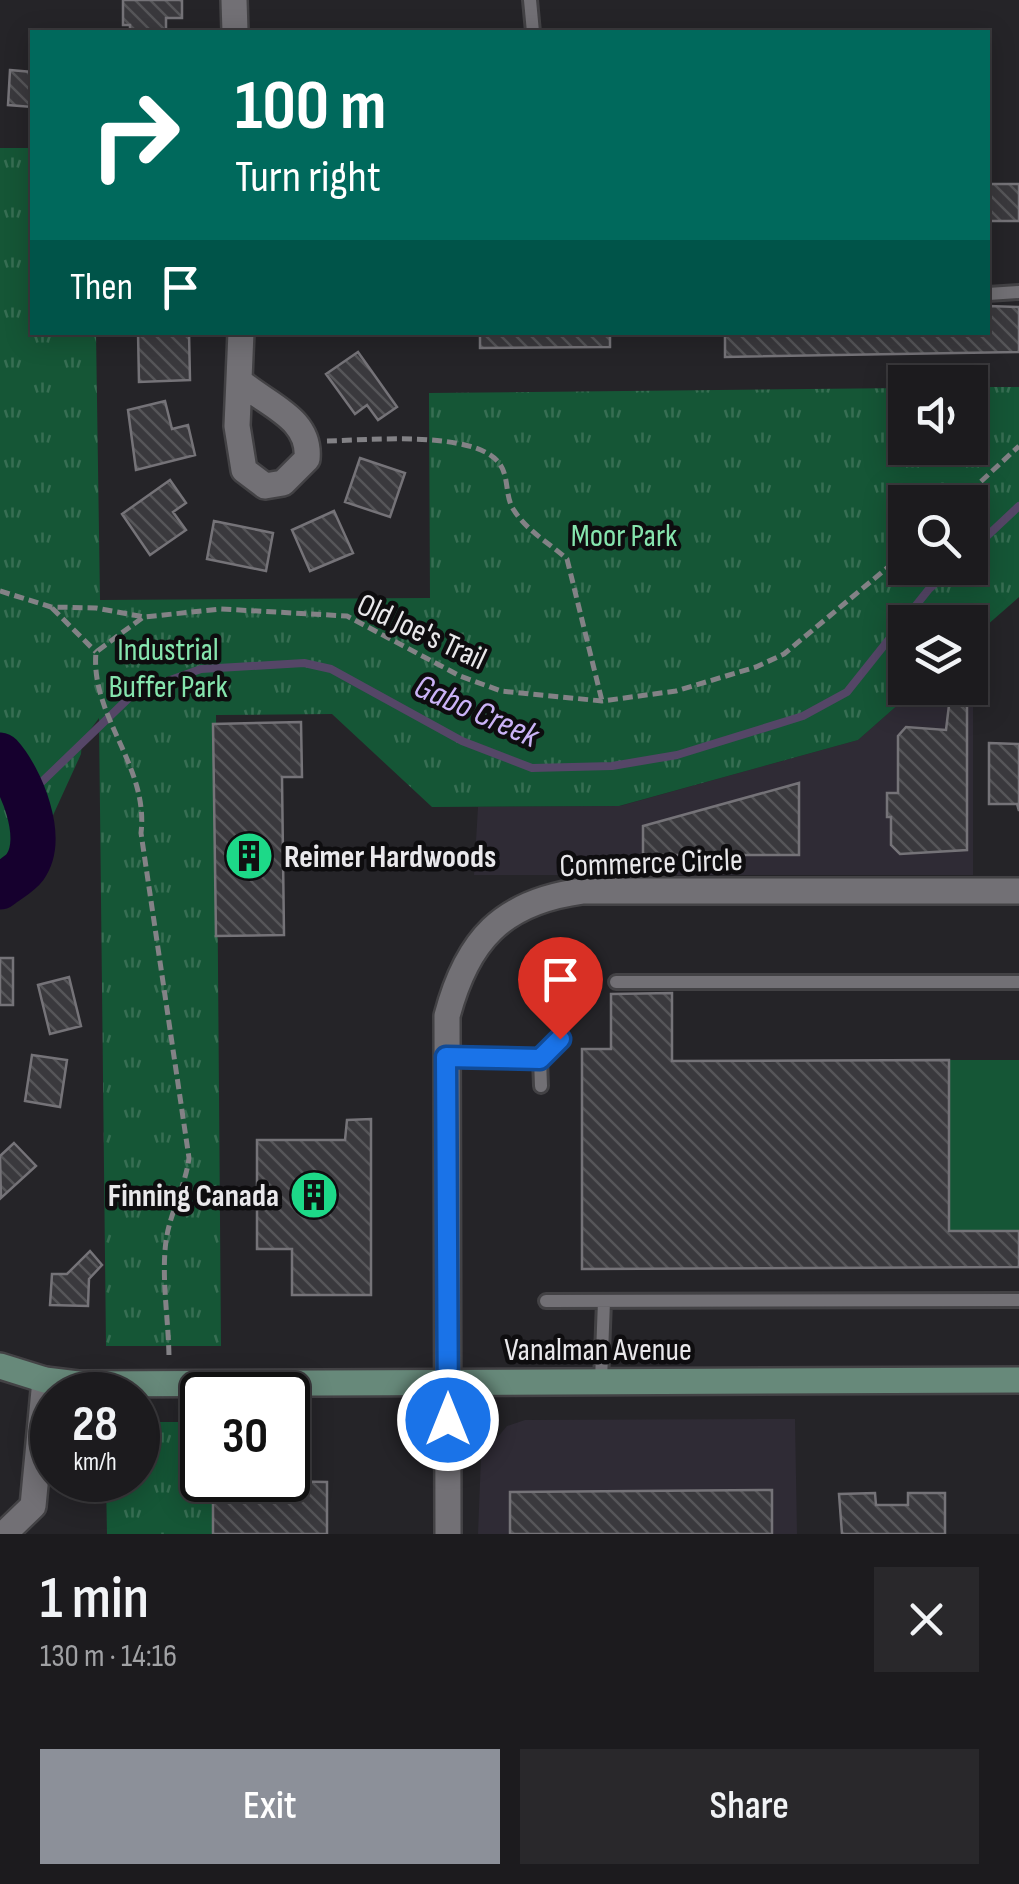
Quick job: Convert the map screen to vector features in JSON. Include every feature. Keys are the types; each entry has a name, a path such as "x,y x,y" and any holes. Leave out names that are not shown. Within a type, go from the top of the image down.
{"street":[{"path":"234,0 235,30"},
{"path":"241,335 242,384 236,426 244,470 252,480 265,486 283,484 306,459 307,443 294,419 276,411 242,384"},
{"name":"Commerce Circle","path":"448,1534 447,1016 469,953 494,926 550,896 582,892 1019,892"},
{"name":"Vanalman Avenue","path":"0,1366 30,1375"},
{"name":"Vanalman Avenue","path":"160,1383 318,1386 600,1380 1019,1380"},
{"path":"4,1534 33,1502"}],"lane":[{"path":"530,0 533,30"},
{"path":"990,294 1019,292"},
{"path":"616,982 1019,982"},
{"path":"446,1057 540,1059 560,1039"},
{"path":"540,1059 541,1086"},
{"path":"546,1301 1019,1300"},
{"path":"600,1380 604,1301"}],"path":[{"path":"307,443 424,441 463,445 496,458 505,472 513,509 540,540 568,559 602,701"},
{"path":"977,485 1019,446"},
{"name":"Old Joe's Trail","path":"0,591 51,607 96,608 144,617 221,609 346,616 446,669 501,692 602,701 676,691 756,668 784,654 888,566"},
{"path":"51,607 96,652"},
{"path":"144,617 96,652 94,676 138,779 144,808 141,833 189,1158 185,1187 172,1210 165,1245 169,1383"}],"shaded area":[{"path":"898,705 973,705 973,875 474,875 478,807 620,806 858,740"},
{"path":"795,1419 797,1534 478,1534 481,1457 507,1426 525,1420"}],"green space":[{"path":"0,148 30,148 30,335 96,335 100,600 430,598 429,393 888,388 888,465 988,465 988,387 1019,387 1019,597 988,624 988,605 888,605 888,705 898,705 858,740 619,806 432,807 332,714 216,715 221,1346 106,1346 99,718 82,741 81,754 39,846 28,889 20,889 0,908"},
{"path":"949,1060 1019,1060 1019,1231 949,1231"},
{"path":"160,1422 180,1422 180,1502 222,1502 222,1534 107,1534 106,1502 160,1502"}],"building":[{"path":"123,0 182,0 182,18 166,18 166,30 130,30 130,25 123,25"},
{"path":"10,70 30,72 30,107 8,105"},
{"path":"990,184 1019,184 1019,221 990,221"},
{"path":"990,306 1019,307 1019,352 725,357 725,335 990,335"},
{"path":"138,335 189,335 190,380 139,382"},
{"path":"480,335 610,335 610,347 480,348"},
{"path":"358,352 397,407 378,420 367,405 355,414 326,374"},
{"path":"165,401 172,429 188,425 195,455 136,470 128,410"},
{"path":"360,458 405,473 390,517 345,502"},
{"path":"170,480 186,503 173,512 186,530 150,555 122,514"},
{"path":"334,511 353,553 310,571 292,530"},
{"path":"214,521 273,533 266,571 207,559"},
{"path":"949,705 967,706 967,850 900,854 891,845 891,817 887,817 887,793 898,793 898,736 906,727 946,730"},
{"name":"Reimer Hardwoods","path":"301,722 302,777 282,777 284,935 216,936 213,724"},
{"path":"989,743 1019,744 1019,811 1017,804 989,804"},
{"path":"799,783 799,855 643,855 643,826"},
{"path":"0,958 13,958 13,1005 0,1005"},
{"path":"69,977 81,1026 50,1034 38,985"},
{"path":"672,993 672,1061 949,1060 949,1231 1019,1231 1019,1267 582,1269 582,1049 611,1049 611,994"},
{"path":"32,1055 67,1060 60,1107 25,1101"},
{"name":"Finning Canada","path":"371,1119 371,1295 292,1295 292,1249 257,1249 257,1140 345,1140 347,1120"},
{"path":"14,1143 36,1166 1,1198 0,1156"},
{"path":"90,1251 102,1265 89,1279 88,1306 50,1305 52,1274 67,1274"},
{"path":"310,1482 327,1482 327,1534 213,1534 213,1502 310,1502"},
{"path":"772,1490 772,1534 510,1534 510,1492"},
{"path":"875,1493 876,1505 908,1505 908,1493 945,1493 945,1534 842,1534 839,1494"}],"waterway":[{"name":"Gabo Creek","path":"988,535 1019,506"},
{"name":"Gabo Creek","path":"24,799 134,693 201,669 304,663 331,669 462,741 532,768 612,766 677,755 803,716 847,692 934,585"},
{"path":"0,755 23,793 33,840 25,867 0,887"}],"place":[{"name":"Reimer Hardwoods","path":"249,856"},
{"name":"Finning Canada","path":"314,1195"}],"route":[{"path":"448,1420 446,1057 540,1059 560,1039"}],"park label":[{"name":"Moor Park","path":"624,535"},
{"name":"Industrial Buffer Park","path":"168,668"}]}
